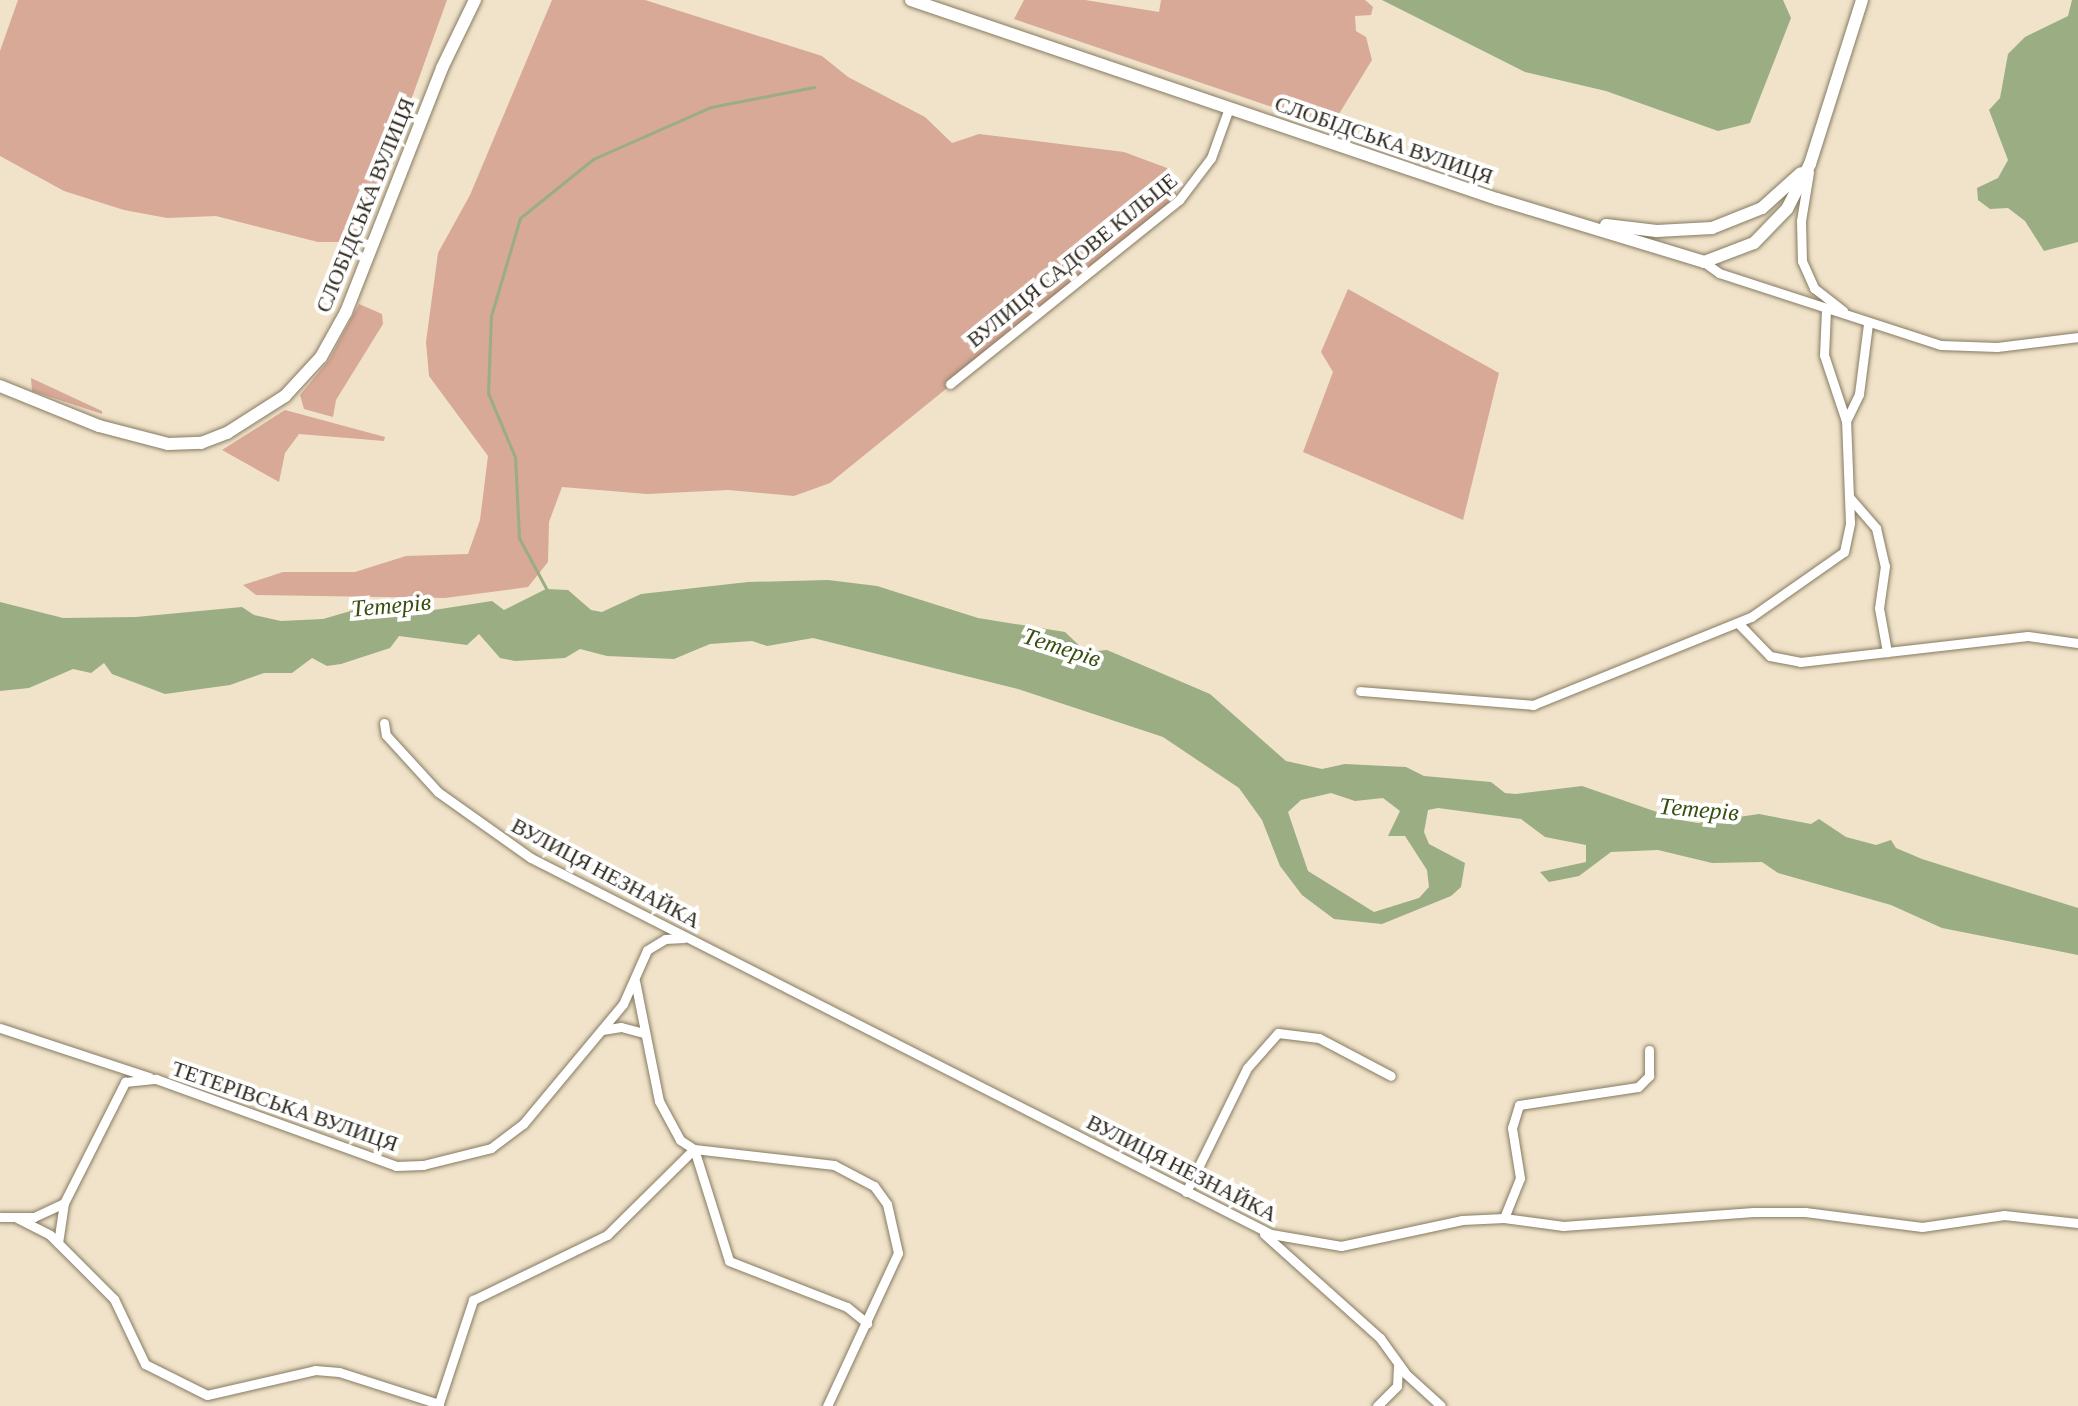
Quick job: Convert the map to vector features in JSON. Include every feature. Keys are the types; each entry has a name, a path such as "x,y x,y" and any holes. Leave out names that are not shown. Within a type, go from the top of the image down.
{"street":[{"name":"СЛОБІДСЬКА ВУЛИЦЯ","path":"0,386 125,434 177,445 227,433 285,396 321,357 346,312 442,68 475,0"},
{"name":"СЛОБІДСЬКА ВУЛИЦЯ","path":"911,0 1555,216 1704,262"},
{"path":"1850,316 1814,288 1802,261 1801,221 1810,164 1862,0"},
{"name":"ВУЛИЦЯ САДОВЕ КІЛЬЦЕ","path":"950,384 1179,200 1211,158 1229,108"},
{"path":"1555,216 1657,231 1712,228 1762,208 1810,164"},
{"path":"1704,262 1754,243 1772,229 1810,164"},
{"path":"1704,262 1719,273 1868,324 1941,345 1972,347 2078,337"},
{"path":"1360,691 1533,705 1738,623 1838,560 1848,541 1850,498 1846,421 1824,355 1826,310"},
{"path":"1846,421 1859,394 1868,324"},
{"path":"1850,498 1876,528 1885,566 1879,608 1887,652"},
{"path":"1738,623 1756,645 1783,659 1800,662 2028,636 2078,643"},
{"name":"ВУЛИЦЯ НЕЗНАЙКА","path":"384,723 386,735 438,792 502,841 1186,1192 1256,1226 1307,1244 1341,1246 1434,1223 1504,1218 1563,1226 1805,1212 1922,1227 2004,1215 2078,1223"},
{"name":"ТЕТЕРІВСЬКА ВУЛИЦЯ","path":"115,1092 129,1080 156,1079 383,1163 423,1165 491,1148 508,1137 599,1032 635,981 655,943 691,939"},
{"path":"635,981 643,1033 668,1123 694,1149 729,1261 847,1307 867,1323"},
{"path":"599,1032 621,1027 643,1033"},
{"path":"0,1028 156,1079"},
{"path":"1186,1192 1247,1068 1278,1033 1319,1038 1391,1076"},
{"path":"1504,1218 1520,1178 1512,1128 1519,1105 1638,1087 1649,1076 1649,1050"},
{"path":"58,1243 64,1203 124,1067"},
{"path":"17,1218 58,1243 114,1299 145,1364 206,1401 315,1370 339,1372 438,1405 473,1300 607,1235 694,1149 810,1158 874,1186 894,1220 898,1253 827,1406"},
{"path":"0,1217 42,1214 64,1203"},
{"path":"1256,1226 1380,1338 1398,1364 1441,1406"},
{"path":"1377,1406 1397,1386 1398,1364"}],"shaded area":[{"path":"18,0 447,0 360,242 318,242 216,216 167,218 124,210 64,191 0,156 0,51"},
{"path":"552,0 645,0 822,56 848,77 925,117 952,143 979,134 1124,152 1167,168 1179,200 830,483 794,496 728,490 647,494 562,487 549,522 548,562 528,587 445,598 256,595 243,585 283,572 355,572 406,556 468,554 480,520 488,456 429,376 426,342 438,253 470,195"},
{"path":"1024,0 1085,0 1159,12 1161,0 1365,0 1373,7 1371,15 1355,16 1356,31 1366,37 1372,60 1331,127 1014,19"},
{"path":"1348,289 1499,373 1463,520 1303,452 1333,372 1321,352"},
{"path":"359,304 382,314 383,324 336,400 333,417 304,409 300,395 329,360"},
{"path":"31,378 102,411 102,414 32,391"},
{"path":"285,410 385,437 384,441 299,434 285,453 279,482 222,450"}],"water":[{"path":"1382,0 1783,0 1791,18 1750,123 1718,131 1606,91 1525,72"},
{"path":"2072,0 2078,0 2078,242 2044,251 2025,221 2008,208 1990,209 1978,200 1977,188 1998,178 2008,160 1989,110 2000,98 2008,54 2025,37 2068,16"},
{"name":"Тетерів","path":"828,580 877,586 978,618 1065,632 1086,652 1107,650 1210,694 1286,761 1322,769 1345,764 1406,767 1424,776 1491,782 1505,793 1516,794 1582,786 1680,820 1698,823 1759,814 1811,824 1819,819 1846,837 1876,845 1891,840 1896,848 1922,859 2078,908 2078,955 1942,928 1891,905 1778,873 1762,862 1712,863 1658,850 1611,852 1579,876 1549,882 1540,872 1586,862 1586,845 1545,837 1521,819 1438,808 1428,810 1424,832 1429,844 1465,863 1461,887 1451,896 1382,924 1334,919 1302,895 1280,866 1262,820 1239,788 1163,737 1018,689 813,638 767,646 752,641 710,644 674,659 607,656 580,649 565,658 515,661 500,658 479,634 467,645 399,636 390,648 341,664 327,666 312,658 292,673 264,673 230,685 165,694 112,674 104,663 91,673 73,669 29,688 0,691 0,602 63,618 136,617 242,607 254,615 281,621 323,619 375,604 408,614 492,601 504,610 546,589 568,590 591,610 602,612 641,594 748,582","holes":["1331,793 1355,801 1383,798 1400,811 1388,836 1405,836 1427,870 1429,887 1419,898 1374,912 1308,871 1288,812 1301,800"]}],"waterway":[{"path":"547,590 519,538 515,457 488,393 491,316 520,218 593,159 711,107 814,87"}]}
